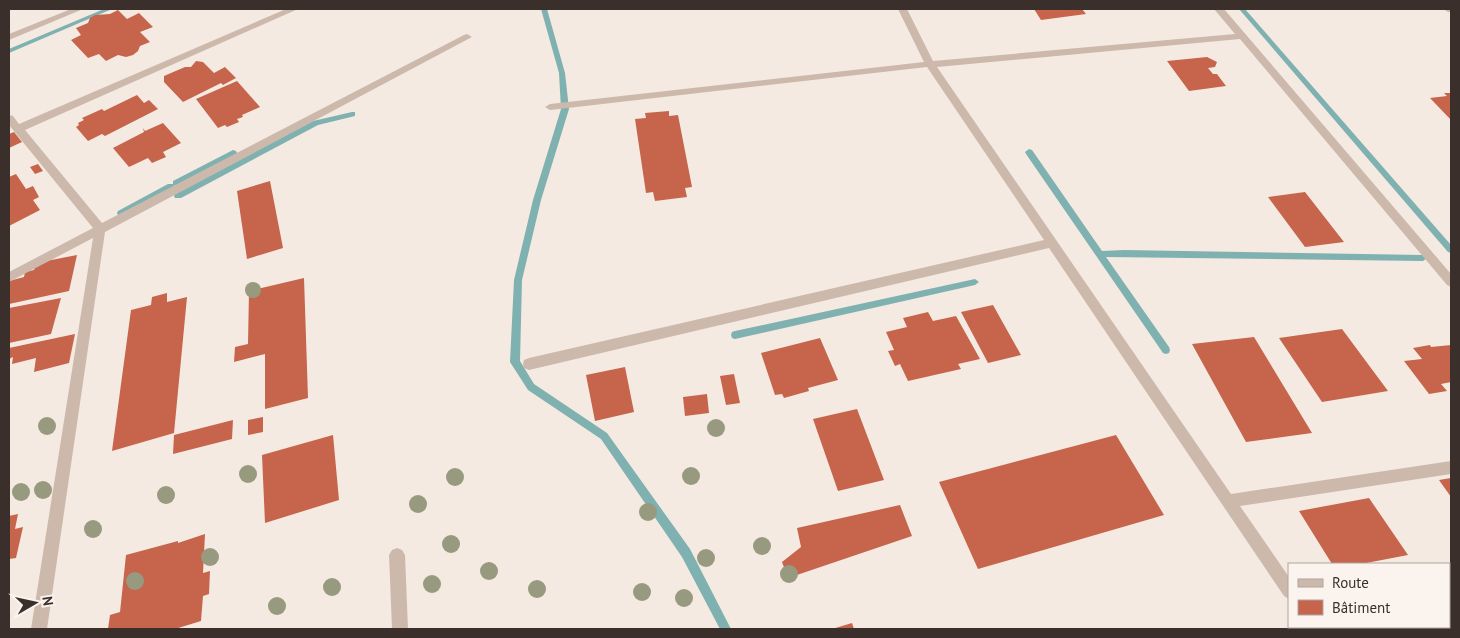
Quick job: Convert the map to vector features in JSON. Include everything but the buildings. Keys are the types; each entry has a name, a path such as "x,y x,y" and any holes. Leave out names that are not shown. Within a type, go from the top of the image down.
{"street":[{"path":"9,37 78,9"},
{"path":"19,128 293,9"},
{"path":"902,9 930,64 1288,590"},
{"path":"1219,9 1451,282"},
{"path":"550,107 930,64 1242,36"},
{"path":"9,277 467,37"},
{"path":"9,118 100,228 39,629"},
{"path":"529,364 1052,243"},
{"path":"1228,501 1451,468"},
{"path":"397,555 400,629"}],"waterway":[{"path":"9,51 109,9"},
{"path":"544,9 562,73 565,109 537,200 518,280 515,362 531,387 604,436 686,553 726,629"},
{"path":"1242,9 1451,250"},
{"path":"178,196 316,123 352,114"},
{"path":"1029,152 1100,254"},
{"path":"176,183 233,153"},
{"path":"121,213 171,186"},
{"path":"1100,254 1166,350"},
{"path":"1100,254 1423,258"},
{"path":"735,335 975,282"}]}
